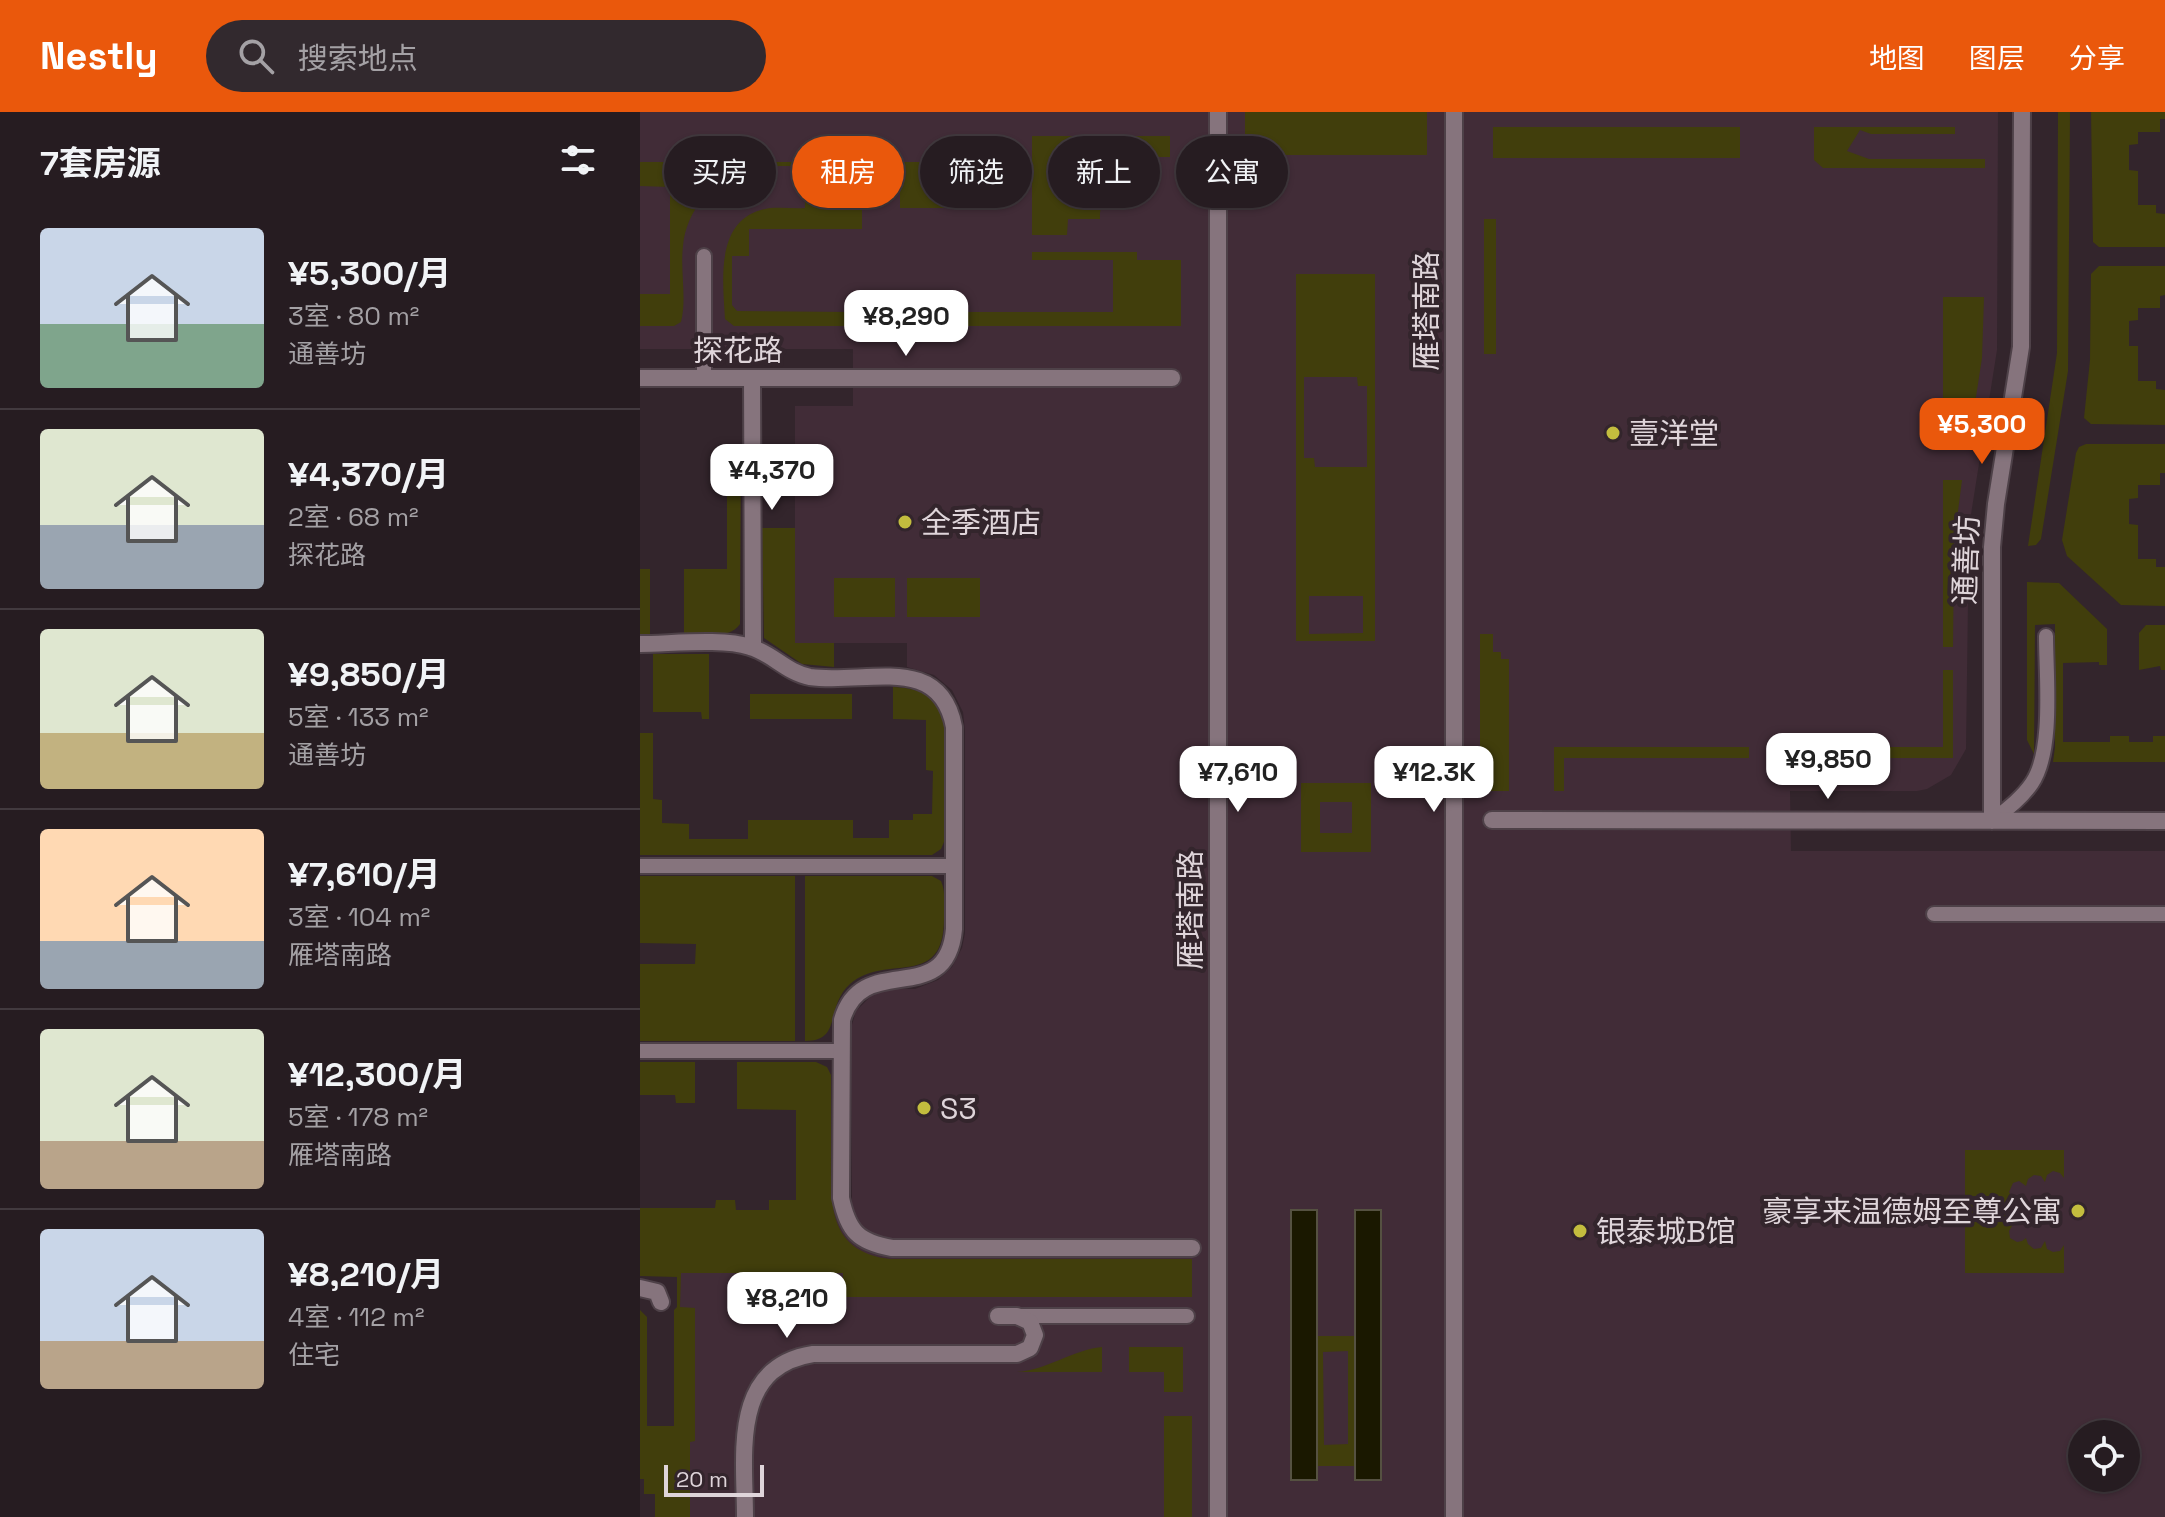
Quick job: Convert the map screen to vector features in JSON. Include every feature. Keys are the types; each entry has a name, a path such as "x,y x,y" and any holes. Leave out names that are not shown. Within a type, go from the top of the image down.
{"street":[{"name":"雁塔南路","path":"1218,112 1218,1517"},
{"name":"雁塔南路","path":"1454,112 1454,1517"},
{"name":"通善坊","path":"1992,821 1992,547 2021,347 2022,112"},
{"name":"探花路","path":"640,378 1172,378"},
{"path":"752,378 753,647"},
{"path":"640,644 733,644 753,647 805,676 904,677 924,681 940,692 951,708 954,727 954,929 946,957 940,965 923,975 881,980 856,994 842,1020 841,1198 845,1217 856,1234 871,1244 892,1248 1192,1248"},
{"path":"1492,820 2165,821"},
{"path":"640,1288 657,1292 661,1302"},
{"path":"745,1517 746,1418 757,1390 779,1367 813,1354 1017,1354 1030,1348 1035,1335 1030,1322 1017,1316 998,1316"}],"lane":[{"path":"704,256 704,378"},
{"path":"1992,821 2032,783 2042,763 2046,742 2046,636"},
{"path":"640,866 954,866"},
{"path":"1934,914 2165,914"},
{"path":"640,1051 841,1051"},
{"path":"1017,1316 1187,1316"}],"shaded area":[{"path":"640,112 1998,112 1997,350 1969,527 1966,749 1951,775 1927,789 1790,791 1791,851 2165,851 2165,1517 680,1517 680,1273 816,1202 852,1201 851,1028 856,1011 873,994 891,989 915,989 938,980 952,967 962,948 965,933 965,731 963,712 952,690 934,675 907,667 907,643 795,643 795,406 853,406 853,349 640,349"},
{"path":"1245,112 1427,112 1427,155 1288,155 1288,136 1245,136"},
{"path":"2058,112 2070,112 2068,371 2041,539 2036,545 2028,546 2057,353"},
{"path":"2091,112 2165,112 2165,119 2160,119 2160,132 2138,132 2138,144 2129,145 2129,170 2138,171 2138,205 2156,205 2156,213 2165,214 2165,247 2099,247 2093,242"},
{"path":"1493,127 1740,127 1740,158 1493,158"},
{"path":"1814,127 1955,127 1955,134 1871,134 1860,130 1847,151 1869,159 1985,159 1985,168 1823,168 1814,160"},
{"path":"1032,136 1048,136 1048,208 1101,208 1100,219 1068,219 1067,235 1032,235"},
{"path":"1160,136 1170,136 1170,157 1160,157"},
{"path":"640,162 664,162 664,187 640,186"},
{"path":"776,162 792,162 792,166 776,166"},
{"path":"904,162 920,162 920,208 904,208"},
{"path":"670,208 697,208 685,233 681,322 674,326 640,326 640,294 670,294"},
{"path":"862,208 862,229 749,229 749,256 732,256 732,305 737,311 848,312 848,326 734,326 725,319 723,288 729,240 746,217 761,210"},
{"path":"1484,219 1496,219 1496,354 1484,354"},
{"path":"1032,252 1137,252 1137,260 1181,260 1181,326 900,326 900,312 1113,312 1113,260 1032,260"},
{"path":"2099,266 2165,266 2165,295 2160,296 2160,308 2138,308 2138,320 2129,321 2129,346 2138,346 2138,381 2156,381 2156,389 2165,390 2165,425 2091,424 2084,418 2090,360 2091,274"},
{"path":"1296,274 1375,274 1375,641 1296,641","holes":["1304,377 1357,377 1358,386 1367,386 1367,467 1315,467 1314,458 1304,458","1309,596 1363,596 1363,633 1309,634"]},
{"path":"1943,297 1984,297 1982,358 1971,429 1943,429"},
{"path":"2086,444 2165,444 2165,473 2160,473 2160,485 2138,485 2138,498 2129,499 2129,524 2138,525 2138,559 2156,559 2156,567 2165,567 2165,606 2121,605 2067,556 2062,540 2076,453 2079,447"},
{"path":"727,448 741,448 740,624 722,634 684,634 684,569 727,569"},
{"path":"1943,480 1962,480 1954,542 1953,647 1943,647"},
{"path":"762,528 795,528 795,643 834,643 834,667 802,664 764,638"},
{"path":"640,569 650,569 650,634 640,634"},
{"path":"834,578 895,578 895,617 834,617"},
{"path":"907,578 980,578 980,617 907,617"},
{"path":"2027,582 2059,583 2107,629 2107,665 2099,665 2099,662 2063,663 2063,742 2110,742 2110,736 2129,736 2129,742 2153,742 2153,736 2165,736 2165,762 2053,762 2055,624 2035,625 2034,754 2027,740"},
{"path":"2146,625 2165,625 2165,670 2161,670 2160,666 2139,670 2139,633"},
{"path":"1480,634 1493,634 1493,652 1501,652 1501,659 1509,659 1509,791 1480,791"},
{"path":"653,654 709,654 709,719 702,719 701,712 653,712"},
{"path":"1943,670 1953,670 1953,758 1810,758 1810,747 1943,747"},
{"path":"893,687 925,694 936,704 944,720 944,842 941,849 932,855 640,855 640,733 653,733 653,799 662,800 662,823 689,824 689,839 748,839 748,820 853,820 853,838 889,838 889,820 913,820 913,814 932,814 933,771 926,770 926,720 893,719"},
{"path":"750,694 852,694 852,719 750,719"},
{"path":"1554,747 1749,747 1749,758 1564,758 1564,791 1554,791"},
{"path":"1301,783 1371,783 1371,852 1301,852","holes":["1320,802 1352,802 1352,833 1320,833"]},
{"path":"640,876 795,876 795,1041 640,1041 640,964 695,964 696,944 640,943"},
{"path":"805,876 932,876 941,881 944,890 944,918 935,955 924,963 880,970 850,984 837,1003 829,1029 817,1040 805,1041"},
{"path":"640,1062 695,1062 695,1103 676,1103 675,1095 640,1095"},
{"path":"737,1062 816,1062 827,1067 831,1075 833,1208 844,1236 870,1254 890,1259 1192,1259 1192,1297 843,1297 843,1273 681,1273 680,1307 695,1308 695,1441 690,1442 690,1517 655,1517 655,1494 644,1494 644,1479 640,1479 640,1310 647,1317 647,1426 674,1426 677,1277 640,1276 640,1208 715,1208 716,1200 735,1200 736,1210 769,1210 769,1200 796,1200 796,1110 737,1109"},
{"path":"1965,1150 2064,1150 2064,1178 2053,1171 2047,1175 2045,1182 2041,1176 2034,1175 2028,1179 2026,1186 2019,1181 2013,1183 2009,1192 2015,1202 2008,1212 2015,1221 2009,1231 2010,1238 2017,1242 2026,1238 2034,1249 2041,1248 2045,1241 2047,1249 2053,1252 2060,1251 2064,1245 2064,1273 1965,1273"},
{"path":"1291,1210 1317,1210 1317,1480 1291,1480"},
{"path":"1355,1210 1381,1210 1381,1480 1355,1480"},
{"path":"1317,1336 1355,1336 1355,1466 1317,1466","holes":["1348,1351 1348,1444 1324,1445 1323,1352"]},
{"path":"1102,1347 1102,1372 1017,1372 1039,1368"},
{"path":"1129,1347 1183,1347 1183,1392 1164,1392 1164,1372 1129,1372"},
{"path":"1164,1416 1192,1416 1192,1517 1164,1517"}],"place":[{"name":"壹洋堂","path":"1613,433"},
{"name":"全季酒店","path":"905,522"},
{"name":"S3","path":"924,1108"},
{"name":"豪享来温德姆至尊公寓","path":"2078,1211"},
{"name":"银泰城B馆","path":"1580,1231"}]}
